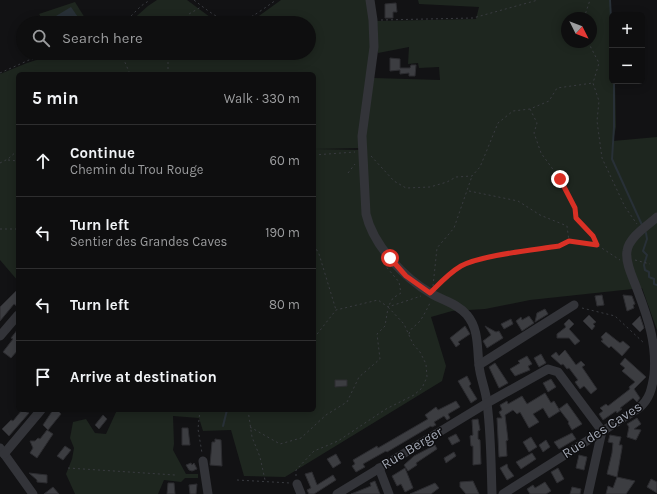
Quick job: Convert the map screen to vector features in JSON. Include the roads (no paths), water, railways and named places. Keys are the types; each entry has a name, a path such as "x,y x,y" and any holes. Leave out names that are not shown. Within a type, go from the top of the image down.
{"street":[{"path":"370,0 373,20 373,61 363,122 362,152 368,224 390,259 406,276 430,293 456,305 468,316 476,332 479,361 487,403 492,494"},
{"name":"Rue des Caves","path":"503,494 644,404 650,395 655,381 653,338 628,259 627,251 630,242 657,217"},
{"path":"479,361 574,306"},
{"path":"0,336 16,317"},
{"name":"Rue Berger","path":"337,494 487,403 548,369 558,372 602,431"},
{"path":"33,494 2,451 39,412"},
{"path":"588,494 602,431"},
{"path":"203,461 208,494"},
{"path":"0,464 12,465"},
{"path":"379,468 389,494"},
{"path":"298,484 301,494"}],"waterway":[{"path":"610,0 611,12"},
{"path":"614,84 612,159 642,225"},
{"path":"646,233 647,239 643,251 647,255 644,265 645,270 649,272 649,277 654,279 654,284 657,285"},
{"path":"223,426 226,412"}]}
